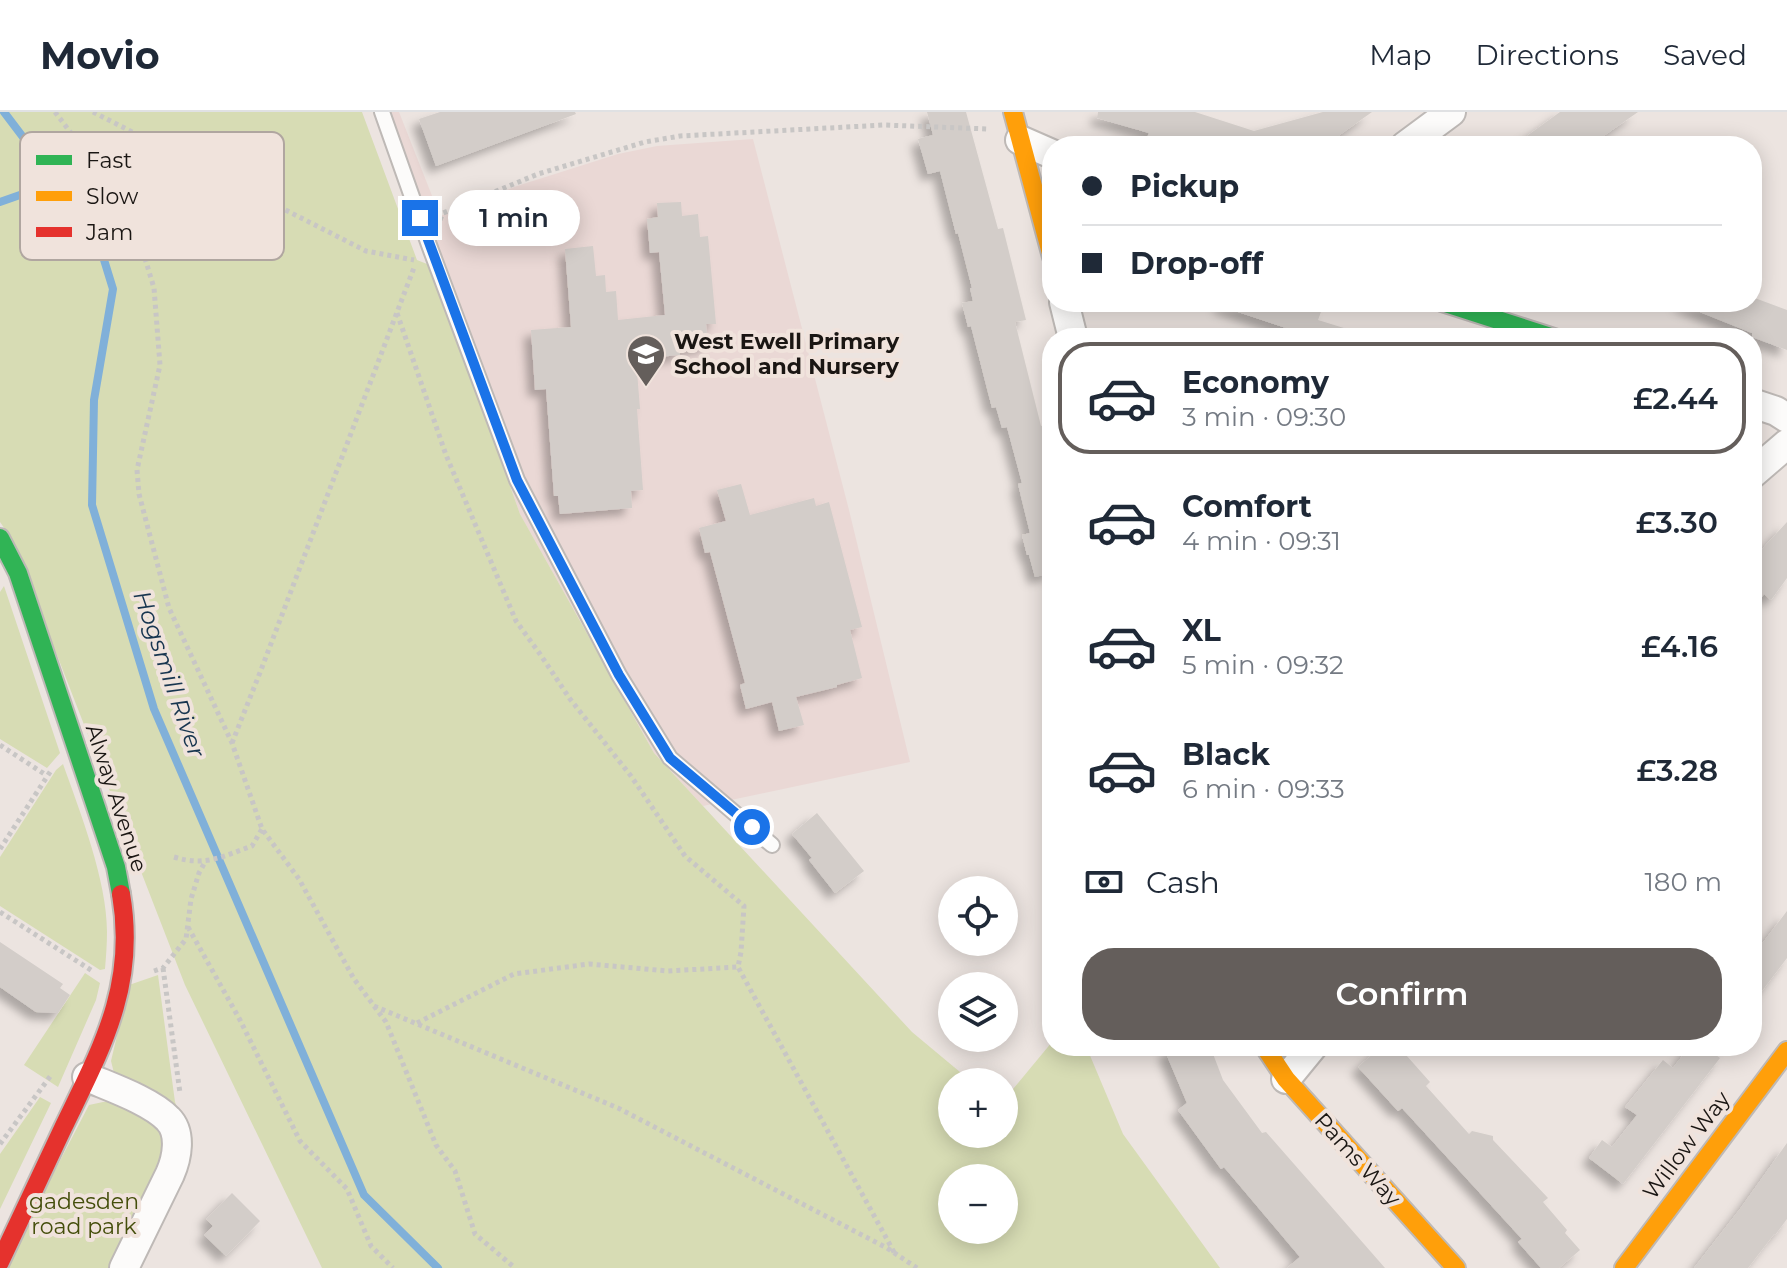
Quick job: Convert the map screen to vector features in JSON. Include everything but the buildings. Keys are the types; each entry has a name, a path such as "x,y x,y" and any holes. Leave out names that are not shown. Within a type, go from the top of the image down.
{"street":[{"path":"1419,136 1451,112"},
{"path":"1017,127 1042,146"},
{"path":"1017,127 1042,220"},
{"path":"1473,312 1523,328"},
{"path":"1762,406 1787,418"},
{"path":"1762,465 1787,444"},
{"name":"Alway Avenue","path":"0,538 18,573 78,752 116,867 125,912 122,984 106,1038 0,1262"},
{"name":"Willow Way","path":"1624,1268 1787,1051"},
{"name":"Pams Way","path":"1271,1056 1286,1079 1456,1268"},
{"path":"1286,1079 1305,1056"},
{"path":"87,1077 141,1102 168,1119 176,1141 175,1162 124,1268"}],"lane":[{"path":"382,112 517,480 619,675 670,758 772,845"}],"path":[{"path":"55,112 70,132"},
{"path":"93,112 132,132"},
{"path":"232,743 417,261 429,245 443,213 538,174 645,142 680,136 884,125 1017,127"},
{"path":"284,209 366,251 417,261"},
{"path":"412,246 417,261"},
{"path":"145,260 154,288 160,365 137,470 139,494 169,608 232,743 262,829 299,879 354,979 386,1022 436,1145 455,1171 475,1234 515,1268"},
{"path":"397,313 446,455 516,621 570,699 631,776 685,856 744,906 738,967 895,1254"},
{"path":"0,745 46,775"},
{"path":"0,849 46,775 62,757 78,752"},
{"path":"174,857 188,862 205,862 252,846 262,829"},
{"path":"0,912 105,979 122,984 163,968 186,939 191,899 205,862"},
{"path":"188,927 240,1020 300,1141 347,1189 371,1246 393,1268"},
{"path":"416,1023 514,974 589,964 668,971 738,967"},
{"path":"163,968 179,1091 184,1101"},
{"path":"373,1005 618,1108 917,1268"},
{"path":"0,1144 59,1066"}],"shaded area":[{"name":"West Ewell Primary School and Nursery","path":"378,112 399,112 440,216 517,186 618,154 657,146 753,139 849,510 910,762 703,806 654,753 520,514"}],"green space":[{"path":"0,112 362,112 417,260 432,266 520,514 654,753 912,1032 955,1068 938,1068 938,1148 1018,1148 1018,1083 1042,1054 1090,1056 1123,1134 1220,1268 322,1268 185,985 12,539 0,522"},
{"path":"4,586 60,753 47,768 0,739 0,592"},
{"path":"63,764 103,891 107,941 105,969 100,970 0,906 0,857 56,770"},
{"path":"85,973 100,983 96,1000 58,1087 24,1065"},
{"path":"158,975 175,1102 192,1137 193,1144 187,1160 114,1073 111,1061 129,985"},
{"path":"40,1097 51,1103 0,1209 0,1154"},
{"name":"gadesden road park","path":"119,1102 160,1128 166,1143 165,1159 112,1268 4,1268 89,1105"}],"waterway":[{"name":"Hogsmill River","path":"4,112 20,133"},
{"path":"0,202 20,195"},
{"name":"Hogsmill River","path":"104,260 113,289 94,400 92,505 154,709 364,1195 438,1268"}],"traffic: fast":[{"path":"1473,312 1523,328"},
{"path":"0,538 18,573 116,867 121,894"}],"traffic: slow":[{"path":"1013,112 1042,220"},
{"path":"1624,1268 1787,1051"},
{"path":"1271,1056 1286,1079 1456,1268"}],"traffic: jam":[{"path":"0,1262 90,1071 112,1016 124,958 125,927 121,894"}],"place":[{"name":"West Ewell Primary School and Nursery","path":"646,388"}],"route":[{"path":"420,218 517,480 619,675 670,758 752,827"}]}
